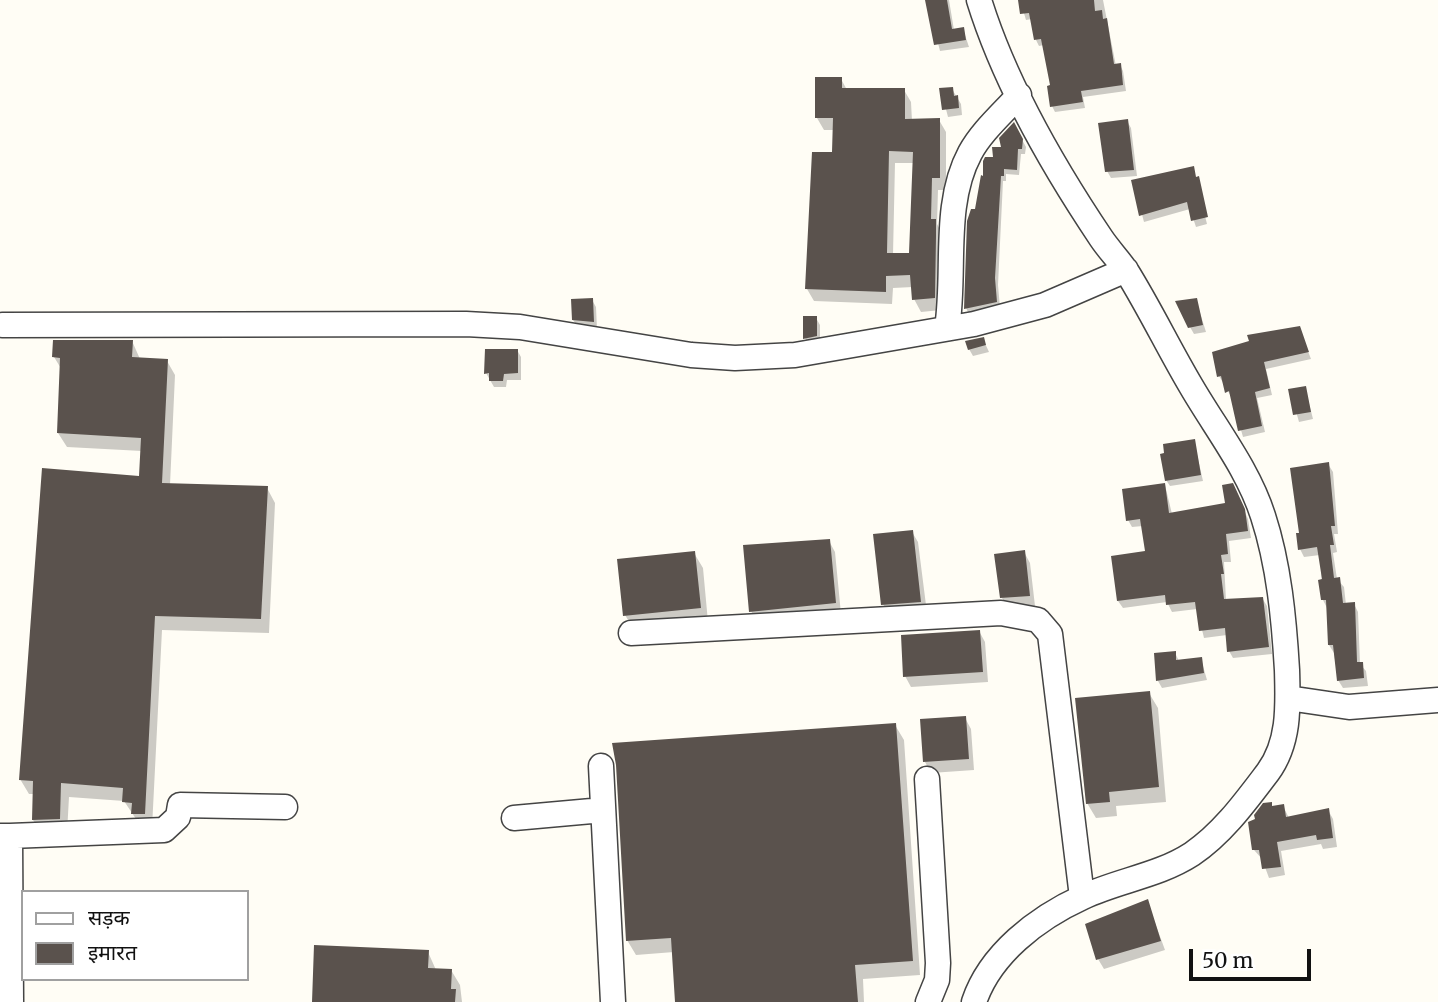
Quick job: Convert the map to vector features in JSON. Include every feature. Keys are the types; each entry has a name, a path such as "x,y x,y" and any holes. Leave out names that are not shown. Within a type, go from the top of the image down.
{"street":[{"path":"974,1002 983,979 1003,952 1028,931 1082,897 1167,868 1194,853 1219,832 1272,766 1286,733 1288,698 1282,606 1264,518 1248,479 1190,386 1126,270 1101,239 1019,95 994,48 979,0"},
{"path":"947,328 952,300 953,218 962,176 970,153 1019,95"},
{"path":"2,325 466,324 520,327 597,341 735,358 848,348 974,324 1045,305 1126,270"},
{"path":"631,633 1000,613 1038,620 1050,634 1082,897"},
{"path":"1288,698 1349,707 1438,700"},
{"path":"601,766 613,1002"},
{"path":"927,779 938,963 937,980 928,1002"},
{"path":"11,1002 5,836 164,830 178,817 180,805 285,807"},
{"path":"514,818 603,810"}],"building":[{"path":"925,0 947,0 952,29 964,27 966,40 934,45"},
{"path":"1018,0 1094,0 1095,11 1102,10 1103,19 1107,18 1114,64 1121,63 1123,85 1081,91 1083,102 1050,107 1047,86 1050,85 1041,39 1034,40 1029,13 1020,14"},
{"path":"815,77 842,77 842,88 905,88 905,119 940,118 940,178 932,178 931,219 936,219 935,298 912,300 910,275 886,276 886,292 805,289 812,152 832,152 833,118 815,118","holes":["889,151 913,152 909,253 887,253"]},
{"path":"953,87 954,96 958,95 959,108 942,110 939,88"},
{"path":"1128,119 1134,170 1105,172 1098,123"},
{"path":"1014,122 1023,139 1022,149 1018,149 1017,170 1004,169 1004,176 1001,176 995,278 997,302 964,309 967,221 971,209 975,209 981,175 983,176 983,161 985,157 993,157 992,147 1001,147 999,138"},
{"path":"1194,166 1196,177 1199,176 1208,217 1191,221 1187,202 1139,216 1131,180"},
{"path":"593,298 594,322 572,320 571,299"},
{"path":"1197,298 1203,325 1188,328 1175,301"},
{"path":"803,316 817,316 817,336 803,339"},
{"path":"1300,326 1309,352 1264,362 1270,388 1255,392 1262,426 1238,431 1229,391 1225,393 1221,376 1217,377 1212,352 1249,341 1247,335"},
{"path":"984,337 986,345 968,350 965,341"},
{"path":"53,340 133,340 132,357 168,359 162,483 268,486 261,619 155,616 145,814 131,814 132,803 122,802 123,788 61,783 60,819 32,820 33,781 19,780 42,468 139,476 141,438 57,433 60,358 52,357"},
{"path":"485,349 518,349 518,373 504,374 503,381 489,381 489,373 484,374"},
{"path":"1306,386 1311,412 1293,415 1288,389"},
{"path":"1195,439 1201,475 1165,481 1160,454 1164,453 1163,444"},
{"path":"1329,462 1335,526 1331,526 1334,545 1330,545 1334,578 1340,577 1343,603 1355,602 1357,662 1363,662 1364,678 1337,681 1333,645 1328,645 1326,600 1321,600 1318,580 1322,579 1317,547 1298,550 1296,533 1299,533 1290,468"},
{"path":"1165,483 1169,513 1225,503 1222,485 1233,483 1245,509 1248,531 1226,534 1228,554 1221,555 1224,599 1263,597 1269,647 1227,652 1225,628 1199,631 1195,602 1166,605 1165,595 1117,601 1111,556 1145,551 1140,519 1126,521 1122,489"},
{"path":"913,530 921,602 881,605 873,534"},
{"path":"830,539 836,603 749,612 743,545"},
{"path":"1025,550 1030,596 1000,598 994,554"},
{"path":"695,551 701,608 623,616 617,559"},
{"path":"980,630 983,672 903,677 901,635"},
{"path":"1176,651 1176,660 1202,657 1204,673 1156,681 1154,653"},
{"path":"1150,691 1159,787 1109,792 1110,802 1086,804 1075,698"},
{"path":"966,716 969,759 923,762 920,719"},
{"path":"896,723 913,961 855,965 858,1002 675,1002 671,938 626,941 616,765 612,743"},
{"path":"1272,802 1272,806 1284,804 1286,817 1329,808 1333,838 1317,840 1316,835 1277,842 1281,867 1262,869 1259,850 1252,850 1248,822 1255,819 1254,815 1263,803"},
{"path":"1148,899 1161,941 1096,960 1085,924"},
{"path":"314,945 429,950 428,968 452,969 451,989 456,989 455,1002 312,1002"}]}
